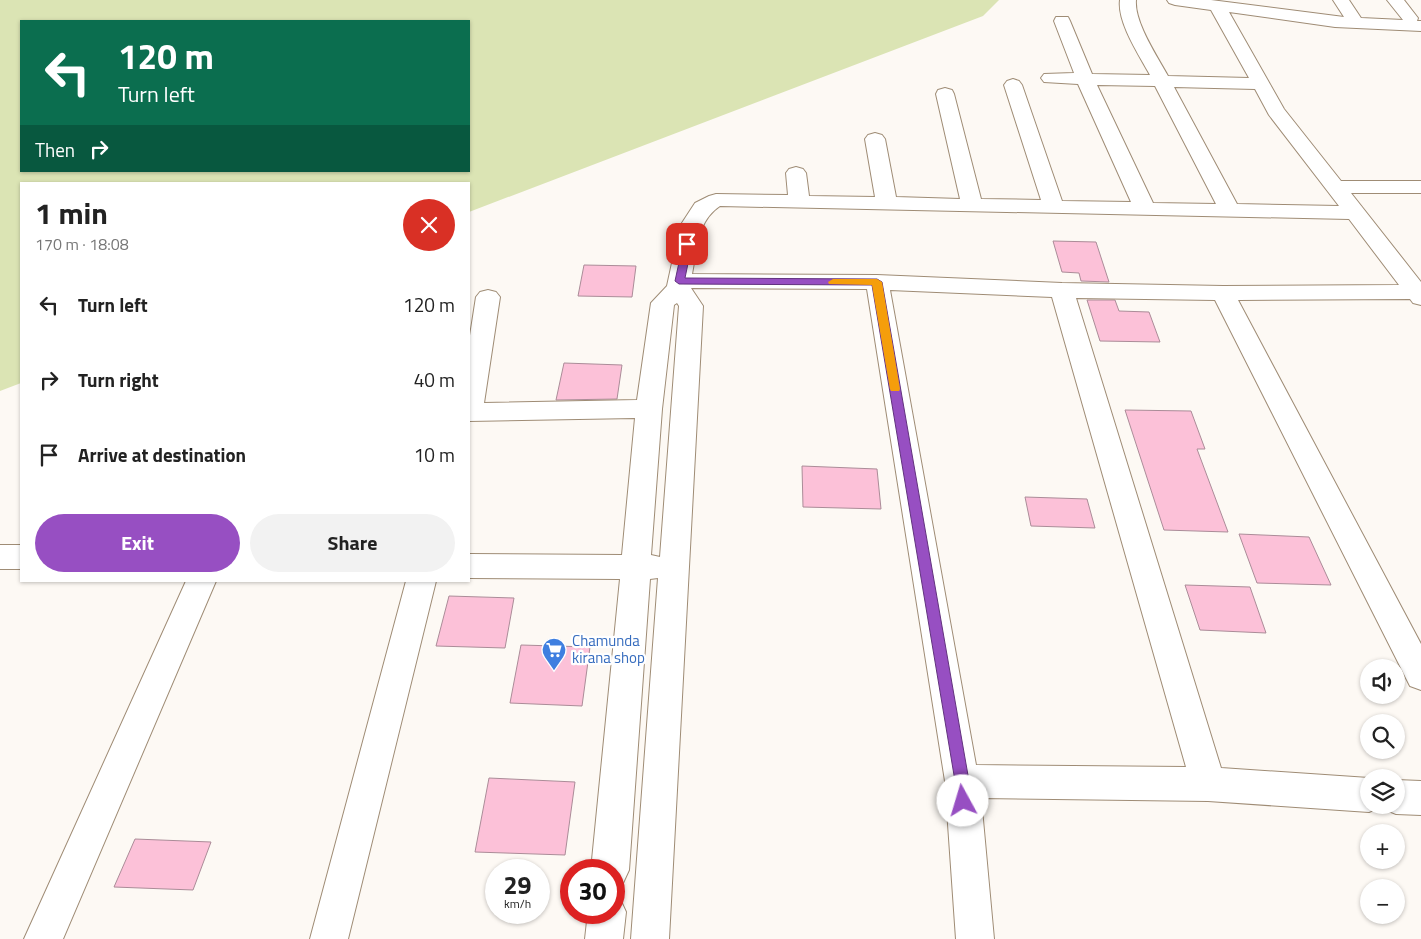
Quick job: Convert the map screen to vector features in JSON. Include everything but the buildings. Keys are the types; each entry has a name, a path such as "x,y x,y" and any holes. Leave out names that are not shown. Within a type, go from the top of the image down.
{"street":[{"path":"1128,0 1127,9 1162,81 1230,211"},
{"path":"1175,0 1293,17 1356,23 1416,22"},
{"path":"1285,0 1293,17"},
{"path":"1340,0 1356,23"},
{"path":"1395,0 1416,22"},
{"path":"1218,7 1276,111 1419,295"},
{"path":"1062,21 1084,79 1145,209"},
{"path":"1050,78 1261,84"},
{"path":"1014,85 1054,208"},
{"path":"945,94 972,205"},
{"path":"875,139 887,204"},
{"path":"796,173 799,202"},
{"path":"1334,187 1421,187"},
{"path":"611,859 649,409 663,303 679,285 691,226 703,208 716,200 1354,213"},
{"path":"679,285 877,282 1062,290 1419,295"},
{"path":"877,282 962,781 975,939"},
{"path":"650,939 691,306 679,285"},
{"path":"1062,290 1208,784"},
{"path":"1223,293 1421,676"},
{"path":"470,406 488,297"},
{"path":"470,412 649,409"},
{"path":"0,557 20,557"},
{"path":"470,566 675,567"},
{"path":"43,939 201,582"},
{"path":"329,939 421,582"},
{"path":"962,781 1208,784 1360,794"},
{"path":"1405,797 1421,798"},
{"path":"604,939 606,924"}],"green space":[{"path":"0,0 999,0 983,16 470,212 470,182 20,182 20,383 0,391"}],"slow traffic":[{"path":"833,282 877,282 895,389"}],"place":[{"name":"Chamunda kirana shop","path":"554,671"}],"route":[{"path":"687,244 679,281 877,282 962,781 963,801"}]}
